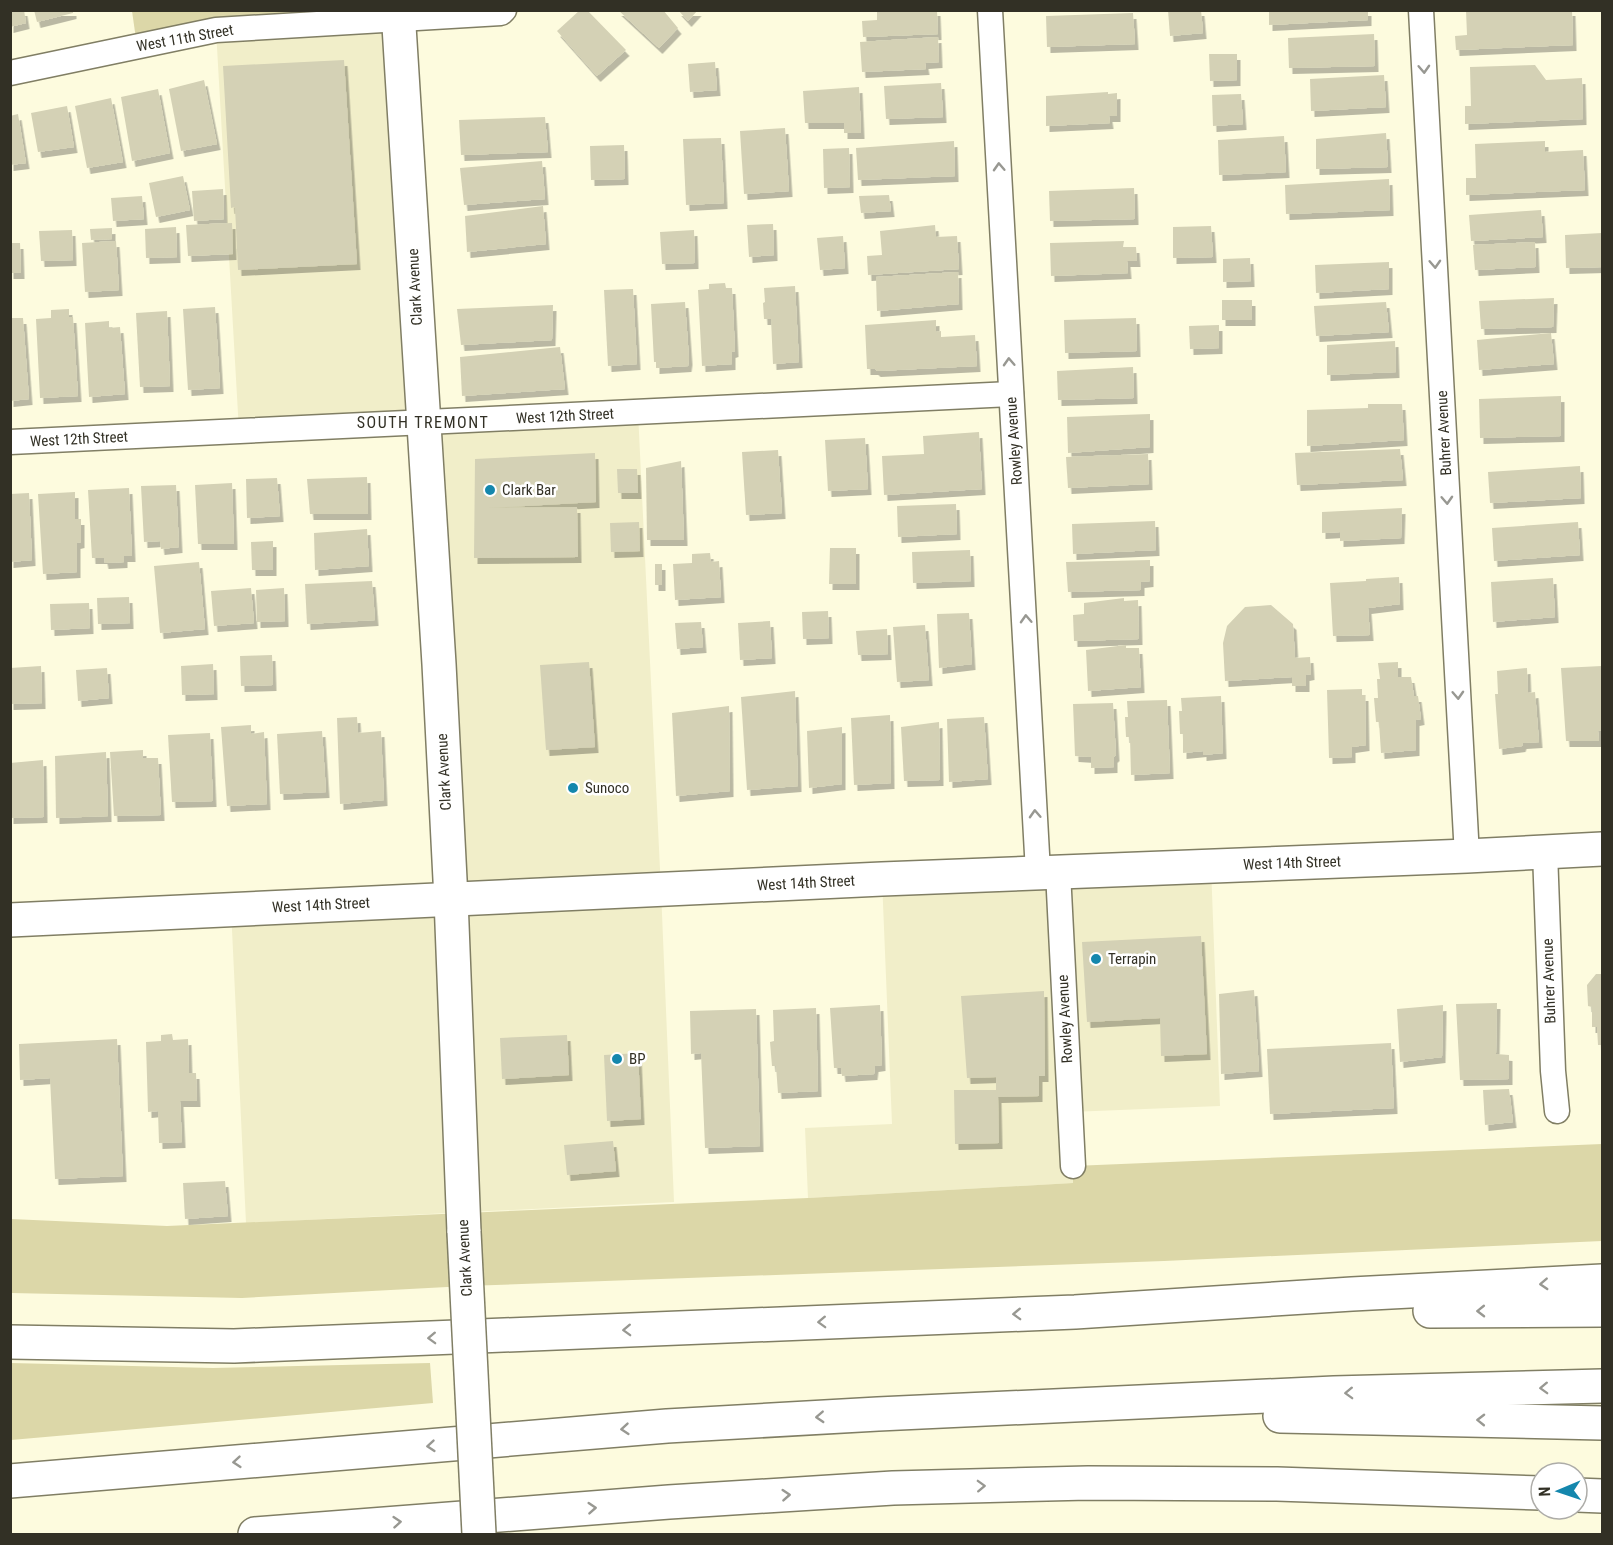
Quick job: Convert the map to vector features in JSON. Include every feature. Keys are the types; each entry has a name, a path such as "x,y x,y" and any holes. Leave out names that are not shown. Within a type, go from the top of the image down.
{"main road":[{"name":"Clark Avenue","path":"398,14 438,639 479,1534"},
{"name":"West 14th Street","path":"10,920 1602,849"},
{"path":"10,1342 234,1346 1075,1312 1602,1281"},
{"path":"1075,1312 1602,1310"},
{"path":"10,1481 655,1427 878,1414 1334,1393 1602,1386"},
{"path":"878,1414 1065,1412 1602,1424"},
{"path":"255,1534 657,1503 905,1488 1088,1483 1265,1484 1529,1493"}],"street":[{"name":"West 11th Street","path":"10,73 216,30 398,14 501,13 504,10"},
{"name":"Rowley Avenue","path":"990,10 1024,594 1072,1166"},
{"name":"Buhrer Avenue","path":"1421,10 1467,856"},
{"name":"West 12th Street","path":"10,442 1011,394"},
{"name":"Buhrer Avenue","path":"1545,852 1552,1071 1557,1111"}],"shaded area":[{"path":"398,10 137,46 132,11"},
{"path":"399,18 423,422 638,412 674,1202 246,1223 231,909 451,899 423,423 239,431 216,30"},
{"path":"1211,866 1220,1106 1070,1112 1073,1183 808,1198 805,1128 892,1124 882,879"},
{"path":"1602,1144 1602,1241 1164,1261 466,1286 242,1298 11,1293 11,1219 167,1226 808,1198 1073,1183 1073,1166"},
{"path":"11,1363 213,1368 430,1363 433,1403 11,1440"}],"building":[{"path":"10,10 24,10 26,23 10,27"},
{"path":"34,10 73,10 73,13 37,22"},
{"path":"580,10 587,10 626,50 597,76 557,31"},
{"path":"618,10 663,10 678,28 659,48"},
{"path":"678,10 698,10 688,21"},
{"path":"877,10 937,10 938,34 863,37 862,21 877,20"},
{"path":"1168,10 1201,10 1203,33 1170,36"},
{"path":"1269,10 1368,10 1368,20 1269,25"},
{"path":"1466,10 1572,10 1573,45 1456,50 1455,36 1467,35"},
{"path":"1133,13 1135,44 1047,47 1046,16"},
{"path":"1374,34 1375,66 1289,68 1288,38"},
{"path":"938,37 939,62 925,63 926,69 862,72 860,42"},
{"path":"1209,54 1237,54 1237,80 1210,81"},
{"path":"344,60 357,264 238,270 235,207 231,208 223,66"},
{"path":"715,62 717,90 690,92 688,64"},
{"path":"1535,65 1546,80 1582,78 1583,119 1465,124 1465,106 1471,106 1470,67"},
{"path":"1384,75 1386,107 1311,111 1310,79"},
{"path":"204,80 217,144 181,151 169,89"},
{"path":"941,83 943,117 886,119 884,86"},
{"path":"859,87 861,133 844,133 844,123 805,123 803,91"},
{"path":"158,89 170,153 132,161 121,97"},
{"path":"1108,92 1108,94 1117,93 1117,116 1109,116 1110,123 1046,126 1046,96"},
{"path":"1241,94 1243,124 1213,126 1212,95"},
{"path":"111,98 123,162 87,168 75,106"},
{"path":"67,106 74,147 38,152 31,113"},
{"path":"18,114 26,163 10,165 10,116"},
{"path":"545,117 548,152 461,155 459,120"},
{"path":"785,128 789,191 744,194 740,131"},
{"path":"1386,133 1388,167 1316,169 1316,139"},
{"path":"1284,136 1286,172 1219,175 1218,140"},
{"path":"721,138 724,203 686,205 683,139"},
{"path":"954,141 955,176 858,180 856,148"},
{"path":"1545,141 1545,152 1583,150 1585,190 1466,195 1466,178 1476,178 1475,144"},
{"path":"624,145 625,179 591,180 590,146"},
{"path":"849,148 850,187 824,188 823,149"},
{"path":"542,161 545,199 464,205 460,168"},
{"path":"183,176 190,210 156,217 149,183"},
{"path":"1389,179 1390,210 1286,214 1285,185"},
{"path":"1134,188 1135,219 1050,221 1049,191"},
{"path":"223,189 224,219 194,221 192,191"},
{"path":"889,195 891,211 861,213 859,196"},
{"path":"142,196 144,219 113,221 111,198"},
{"path":"543,206 546,244 467,252 465,216"},
{"path":"1541,210 1543,237 1471,241 1469,215"},
{"path":"232,223 233,254 188,256 186,225"},
{"path":"773,224 774,255 749,257 747,225"},
{"path":"935,225 936,237 957,236 959,269 868,275 867,256 882,255 880,231"},
{"path":"1211,226 1213,257 1173,258 1173,227"},
{"path":"176,227 177,257 146,258 145,229"},
{"path":"112,228 112,239 91,240 90,229"},
{"path":"72,230 73,260 41,261 39,231"},
{"path":"694,230 695,263 662,264 660,232"},
{"path":"1602,233 1602,267 1566,268 1565,235"},
{"path":"843,236 845,268 820,270 817,238"},
{"path":"116,241 119,290 85,292 82,243"},
{"path":"1124,241 1123,247 1136,247 1137,261 1127,261 1128,273 1051,276 1050,243"},
{"path":"1535,242 1536,267 1475,270 1473,245"},
{"path":"10,243 20,243 21,273 10,273"},
{"path":"1250,258 1251,281 1223,282 1223,259"},
{"path":"1389,262 1389,289 1316,293 1315,265"},
{"path":"958,272 959,304 877,311 876,277"},
{"path":"725,283 726,288 732,288 735,351 732,352 732,364 702,366 698,290 709,289 709,284"},
{"path":"795,286 799,362 773,364 771,319 764,319 764,288"},
{"path":"633,289 637,364 608,366 604,290"},
{"path":"1554,298 1553,327 1481,329 1479,301"},
{"path":"1222,300 1252,300 1252,320 1222,320"},
{"path":"685,302 688,366 656,368 651,304"},
{"path":"1386,302 1389,332 1316,336 1314,306"},
{"path":"553,305 552,340 461,345 457,309"},
{"path":"215,307 220,388 188,390 183,309"},
{"path":"69,309 69,317 73,317 78,396 40,398 36,319 51,318 51,310"},
{"path":"167,311 170,386 140,387 136,313"},
{"path":"10,318 23,318 29,399 10,401"},
{"path":"1136,318 1137,351 1065,353 1064,320"},
{"path":"936,320 936,332 941,331 941,337 975,335 977,366 877,371 867,369 865,325"},
{"path":"109,321 109,328 120,327 125,394 89,397 85,323"},
{"path":"1219,325 1219,348 1190,349 1189,326"},
{"path":"1551,333 1554,364 1479,370 1477,340"},
{"path":"1395,341 1396,372 1327,375 1327,345"},
{"path":"560,347 565,389 462,396 460,357"},
{"path":"1133,367 1134,398 1058,400 1057,371"},
{"path":"1561,396 1561,436 1480,438 1479,399"},
{"path":"1368,404 1402,404 1404,440 1307,446 1307,410 1368,408"},
{"path":"1150,414 1150,447 1068,453 1067,417"},
{"path":"979,432 982,489 884,495 882,456 924,454 923,436"},
{"path":"865,438 868,489 828,491 825,440"},
{"path":"1400,449 1403,480 1297,485 1295,453"},
{"path":"778,450 782,513 746,515 742,452"},
{"path":"595,453 596,502 488,508 577,507 578,557 474,558 475,459"},
{"path":"1148,454 1149,484 1068,488 1066,457"},
{"path":"681,461 684,540 647,540 646,468"},
{"path":"1580,466 1581,498 1490,503 1488,472"},
{"path":"617,469 637,469 638,493 618,493"},
{"path":"367,477 368,514 310,514 307,479"},
{"path":"277,478 280,516 247,518 246,479"},
{"path":"232,483 234,544 198,544 195,485"},
{"path":"176,485 179,547 161,549 160,541 144,542 141,486"},
{"path":"129,488 132,556 124,556 124,562 105,563 104,558 92,558 88,490"},
{"path":"75,492 75,519 81,519 81,542 77,543 77,572 43,574 38,494"},
{"path":"29,493 32,560 10,562 10,494"},
{"path":"956,504 957,534 898,537 897,506"},
{"path":"1402,508 1401,538 1340,541 1340,532 1322,533 1322,512"},
{"path":"1155,521 1156,550 1073,554 1072,524"},
{"path":"639,522 640,551 611,552 610,523"},
{"path":"1578,522 1580,555 1494,561 1492,528"},
{"path":"367,529 369,566 315,570 314,533"},
{"path":"273,541 273,570 252,570 251,542"},
{"path":"830,548 856,548 856,584 829,584"},
{"path":"970,550 971,581 913,583 912,552"},
{"path":"710,553 711,562 719,561 721,597 675,600 673,564 692,563 692,554"},
{"path":"1150,560 1150,581 1141,582 1141,590 1068,592 1066,562"},
{"path":"199,562 205,629 160,633 154,566"},
{"path":"655,564 662,564 662,585 655,585"},
{"path":"1399,577 1400,604 1368,608 1370,635 1333,636 1330,583"},
{"path":"1553,578 1555,617 1493,622 1491,582"},
{"path":"372,581 375,620 307,624 305,584"},
{"path":"251,588 254,623 214,626 211,591"},
{"path":"284,588 285,621 257,622 256,590"},
{"path":"129,597 130,623 98,624 97,598"},
{"path":"1124,598 1124,601 1138,600 1139,639 1074,641 1073,615 1084,614 1084,603"},
{"path":"89,603 90,628 51,630 50,604"},
{"path":"1271,605 1293,624 1295,658 1310,657 1311,674 1306,675 1306,686 1292,686 1292,677 1225,681 1223,643 1227,626 1245,607"},
{"path":"828,611 829,638 803,639 802,612"},
{"path":"969,613 972,664 939,668 937,614"},
{"path":"770,621 772,658 740,660 738,623"},
{"path":"701,622 703,647 677,649 675,623"},
{"path":"925,625 929,680 897,682 893,627"},
{"path":"887,629 888,654 858,655 856,631"},
{"path":"1126,645 1126,648 1139,648 1141,687 1088,691 1086,650"},
{"path":"272,655 273,685 241,686 240,656"},
{"path":"589,662 595,747 546,750 540,665"},
{"path":"1398,662 1398,677 1411,677 1414,696 1418,696 1421,719 1416,720 1416,750 1381,753 1379,722 1376,722 1374,698 1378,698 1377,679 1380,679 1378,663"},
{"path":"213,664 214,694 182,695 181,666"},
{"path":"41,666 42,703 10,704 10,668"},
{"path":"1602,666 1602,730 1598,731 1599,741 1566,741 1561,668"},
{"path":"107,668 109,698 78,701 76,670"},
{"path":"1527,668 1528,693 1535,692 1539,742 1499,749 1495,694 1498,694 1497,671"},
{"path":"1362,689 1362,695 1365,695 1366,745 1352,747 1352,757 1329,758 1327,690"},
{"path":"795,691 798,786 747,790 741,697"},
{"path":"1221,696 1223,753 1203,755 1203,751 1183,753 1183,734 1180,734 1179,711 1182,711 1181,698"},
{"path":"1167,700 1170,773 1131,775 1130,737 1126,737 1127,701"},
{"path":"1113,703 1116,755 1114,767 1091,768 1091,757 1075,756 1073,704"},
{"path":"729,706 730,791 676,796 672,713"},
{"path":"890,715 891,783 854,785 851,718"},
{"path":"357,717 358,733 381,731 384,800 340,804 337,718"},
{"path":"984,717 988,779 949,782 947,719"},
{"path":"939,722 940,780 904,781 901,727"},
{"path":"251,725 251,734 264,732 267,804 227,806 221,727"},
{"path":"842,727 842,784 809,788 807,731"},
{"path":"322,731 326,792 280,794 277,734"},
{"path":"210,733 213,801 172,802 168,735"},
{"path":"143,750 143,758 158,758 161,815 114,816 110,752"},
{"path":"106,752 108,816 56,818 55,756"},
{"path":"43,760 44,817 10,818 10,763"},
{"path":"1201,936 1207,1054 1161,1056 1160,1018 1087,1022 1082,942"},
{"path":"1596,974 1602,974 1602,1045 1598,1045 1597,1027 1592,1027 1592,1007 1588,1006 1587,985"},
{"path":"1254,990 1259,1071 1221,1074 1219,994"},
{"path":"1044,991 1045,1076 1039,1076 1039,1096 998,1097 999,1143 955,1144 954,1090 996,1090 996,1077 967,1078 961,996"},
{"path":"1497,1003 1496,1054 1509,1055 1509,1079 1460,1080 1456,1004"},
{"path":"880,1005 882,1065 875,1066 874,1074 842,1076 841,1068 834,1068 830,1008"},
{"path":"1443,1005 1442,1057 1400,1062 1397,1009"},
{"path":"816,1008 818,1091 778,1093 776,1066 772,1066 770,1042 774,1041 773,1010"},
{"path":"756,1009 760,1146 705,1148 701,1053 691,1054 690,1011"},
{"path":"172,1034 173,1040 188,1039 189,1073 196,1073 197,1101 180,1101 182,1142 159,1143 158,1111 148,1112 146,1042 161,1041 161,1035"},
{"path":"567,1035 569,1075 502,1079 500,1038"},
{"path":"117,1039 123,1176 55,1179 50,1078 20,1080 19,1044"},
{"path":"1391,1043 1394,1108 1270,1114 1267,1049"},
{"path":"638,1053 641,1119 607,1121 604,1055"},
{"path":"1509,1089 1513,1122 1485,1125 1483,1090"},
{"path":"613,1141 616,1171 567,1175 564,1145"},
{"path":"225,1181 228,1216 185,1219 183,1183"}],"place":[{"name":"Clark Bar","path":"490,490"},
{"name":"Sunoco","path":"573,788"},
{"name":"Terrapin","path":"1096,959"},
{"name":"BP","path":"617,1059"}],"district":[{"name":"SOUTH TREMONT","path":"423,422"}]}
